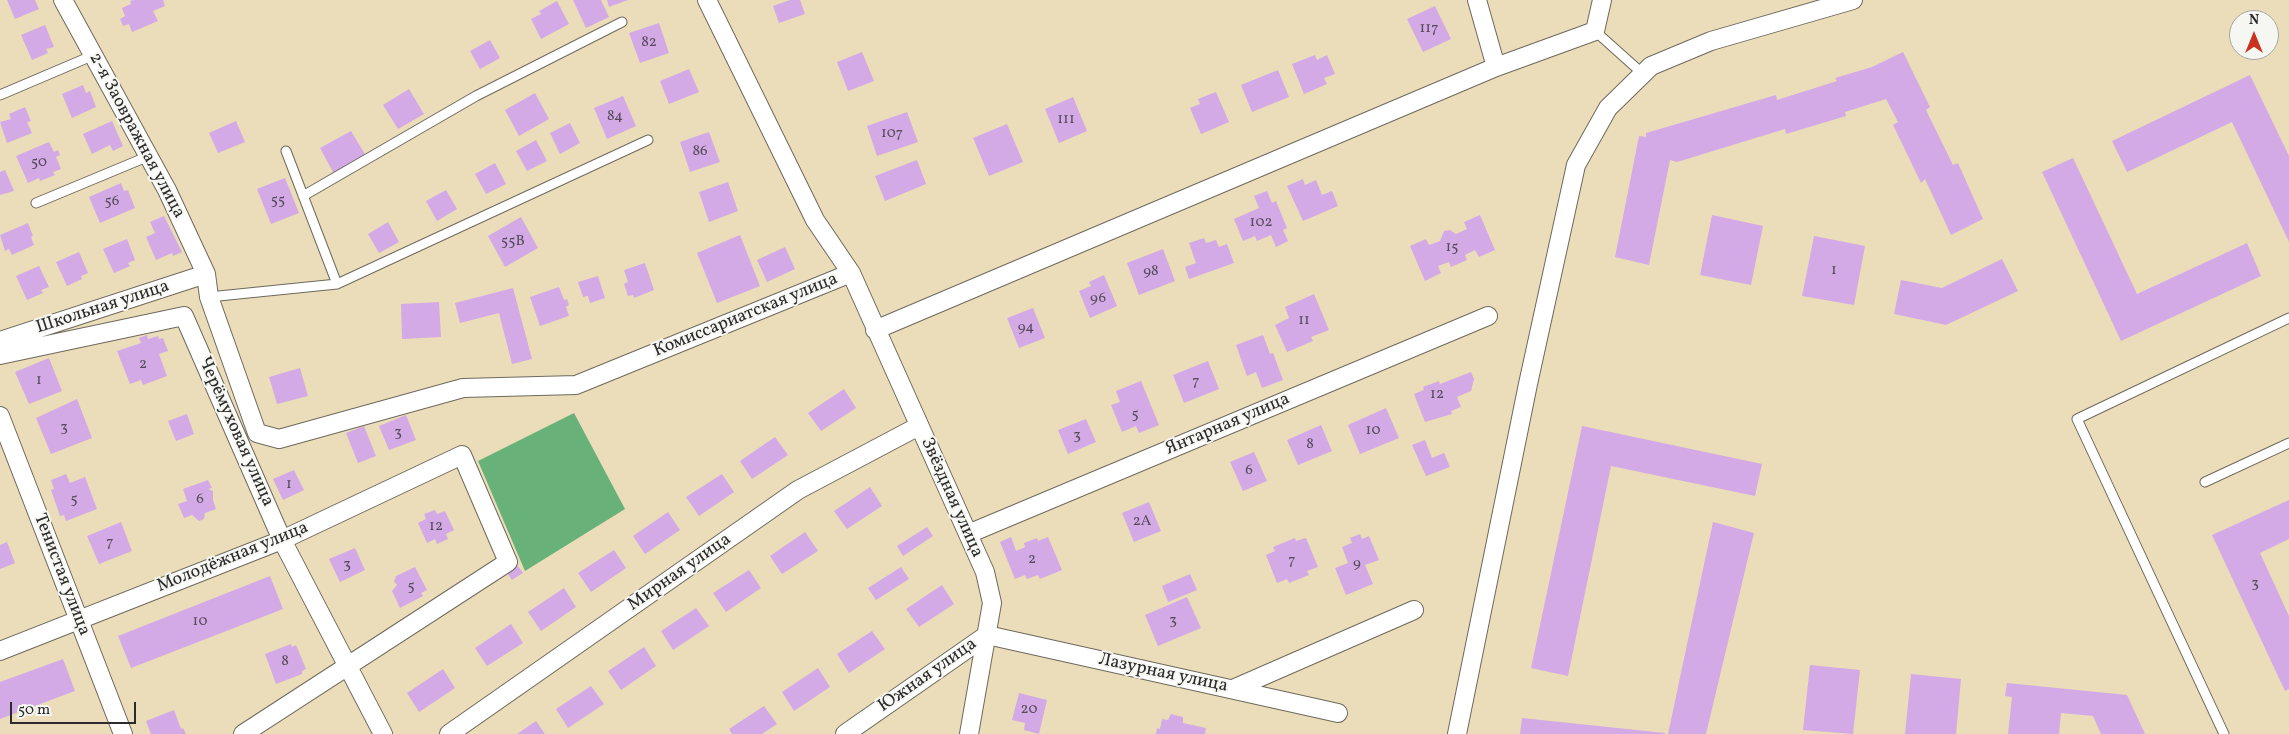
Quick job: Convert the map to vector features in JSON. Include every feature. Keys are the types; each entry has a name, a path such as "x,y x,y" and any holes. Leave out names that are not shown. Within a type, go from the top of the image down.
{"street":[{"name":"2-я Заовражная улица","path":"63,0 168,190 206,274 209,297 257,433 279,439 464,388 576,385"},
{"name":"Комиссариатская улица","path":"576,385 851,274 816,220 707,0"},
{"path":"1477,0 1496,67"},
{"path":"875,330 1496,67 1595,31 1602,0"},
{"path":"1457,734 1528,384 1576,165 1608,108 1651,66 1711,41 1847,1"},
{"name":"Школьная улица","path":"0,341 206,274"},
{"name":"Звёздная улица","path":"851,274 985,572 992,603 969,734"},
{"name":"Черёмуховая улица","path":"0,355 184,316 282,540 383,734"},
{"name":"Янтарная улица","path":"968,534 1488,316"},
{"name":"Тенистая улица","path":"0,416 123,734"},
{"name":"Мирная улица","path":"449,734 798,490 919,426"},
{"name":"Молодёжная улица","path":"0,651 282,540 462,455 508,562 347,666"},
{"path":"1233,689 1414,610"},
{"name":"Лазурная улица","path":"987,635 1338,712"},
{"name":"Южная улица","path":"845,734 987,635"},
{"path":"243,734 347,666"}],"lane":[{"path":"303,196 476,96 622,22"},
{"path":"1595,31 1643,74"},
{"path":"0,96 94,55"},
{"path":"209,297 337,284 648,140"},
{"path":"286,151 337,284"},
{"path":"36,203 149,156"},
{"path":"2224,734 2077,419 2289,318"},
{"path":"2205,482 2289,443"}],"green space":[{"path":"574,413 625,509 525,571 478,461"}],"building":[{"path":"7,0 35,0 39,9 15,19"},
{"path":"163,0 165,6 153,11 158,21 132,32 129,24 123,26 120,19 125,16 122,8 131,4 130,1"},
{"path":"573,0 601,0 609,17 586,28"},
{"path":"607,0 628,0 609,7"},
{"path":"790,0 800,0 805,14 779,23 773,6"},
{"path":"557,1 569,24 541,39 531,19 541,14 539,11"},
{"path":"1435,6 1451,39 1423,52 1407,19"},
{"path":"659,23 669,53 640,63 629,33"},
{"path":"45,25 54,47 46,49 48,53 32,60 21,35"},
{"path":"490,40 500,58 480,69 470,51"},
{"path":"862,52 874,81 848,91 837,62"},
{"path":"1903,52 1930,107 1926,110 1953,165 1958,163 1983,219 1951,235 1925,179 1921,183 1893,125 1898,122 1886,99 1845,112 1846,116 1786,134 1785,129 1677,162 1670,160 1649,265 1615,257 1639,136 1646,137 1646,133 1776,95 1777,100 1837,81 1835,78 1872,67"},
{"path":"1315,55 1317,60 1327,55 1335,74 1324,78 1327,84 1304,94 1292,64"},
{"path":"689,69 699,92 669,104 660,81"},
{"path":"1278,70 1289,97 1252,112 1241,85"},
{"path":"2250,75 2289,156 2289,242 2232,122 2127,172 2112,141"},
{"path":"83,85 86,93 90,91 96,107 72,118 62,94"},
{"path":"409,89 424,114 398,129 383,105"},
{"path":"1216,92 1229,122 1201,134 1190,108 1200,104 1198,99"},
{"path":"535,93 549,119 519,136 505,110"},
{"path":"623,96 636,126 607,139 594,108"},
{"path":"1073,97 1087,131 1059,143 1045,109"},
{"path":"25,107 31,121 27,122 32,133 7,143 0,122 11,119 9,114"},
{"path":"907,112 918,142 877,156 867,126"},
{"path":"112,121 123,146 113,151 110,145 92,154 83,134"},
{"path":"236,121 245,142 218,153 209,133"},
{"path":"570,123 580,143 560,154 550,133"},
{"path":"1007,124 1023,162 989,176 973,138"},
{"path":"351,131 366,156 334,174 320,148"},
{"path":"709,132 720,162 690,172 680,142"},
{"path":"536,140 547,161 527,171 516,151"},
{"path":"49,142 54,152 58,150 60,155 56,157 61,169 53,172 55,175 40,181 39,178 28,183 16,156"},
{"path":"2073,158 2137,294 2247,243 2261,276 2121,341 2042,172"},
{"path":"917,160 926,184 885,201 875,176"},
{"path":"495,163 506,184 486,194 475,174"},
{"path":"5,170 14,191 0,195 0,172"},
{"path":"285,178 299,213 271,224 257,189"},
{"path":"1303,179 1305,185 1316,180 1322,195 1332,191 1338,206 1303,221 1287,186"},
{"path":"728,182 738,211 709,222 699,192"},
{"path":"121,183 124,191 128,190 135,208 100,223 89,197"},
{"path":"446,190 457,209 437,221 426,201"},
{"path":"1267,191 1272,203 1276,201 1287,228 1283,230 1288,241 1276,247 1271,235 1257,241 1255,236 1243,241 1234,219 1259,208 1254,196"},
{"path":"1480,215 1495,250 1479,257 1475,250 1465,255 1467,260 1451,267 1449,262 1438,266 1441,273 1425,281 1410,246 1426,239 1429,245 1440,241 1444,231 1450,230 1456,234 1467,229 1464,222"},
{"path":"1712,215 1763,226 1751,285 1700,275"},
{"path":"164,216 182,252 173,256 172,253 156,260 146,237 155,233 150,222"},
{"path":"521,217 538,248 505,267 488,236"},
{"path":"388,222 399,242 379,253 368,234"},
{"path":"28,223 34,245 12,255 9,249 5,251 0,235"},
{"path":"740,235 760,286 717,303 697,253"},
{"path":"1814,236 1865,246 1854,305 1802,296"},
{"path":"1204,238 1206,243 1216,240 1219,247 1227,244 1234,263 1189,279 1185,267 1196,263 1189,243"},
{"path":"127,239 135,260 128,263 130,266 114,273 103,249"},
{"path":"785,247 795,269 767,282 757,260"},
{"path":"1163,249 1175,281 1139,295 1127,263"},
{"path":"79,252 88,273 81,276 82,279 67,286 56,262"},
{"path":"2002,259 2018,291 1946,325 1894,314 1901,280 1942,288"},
{"path":"645,263 654,290 634,298 633,295 628,296 624,284 628,282 624,270"},
{"path":"39,266 49,287 41,290 43,293 27,300 16,276"},
{"path":"1104,275 1117,306 1090,318 1079,291 1091,286 1089,282"},
{"path":"598,276 605,298 590,303 588,296 583,297 578,282"},
{"path":"559,287 564,300 567,299 569,305 566,307 569,316 540,326 530,297"},
{"path":"513,288 532,359 512,364 499,313 460,323 455,303"},
{"path":"1314,294 1329,330 1311,337 1313,341 1287,352 1275,325 1289,318 1285,307"},
{"path":"439,302 441,337 402,339 401,304"},
{"path":"1033,308 1045,338 1019,348 1007,318"},
{"path":"147,335 148,339 158,336 159,339 163,338 168,351 159,354 167,376 143,385 141,380 130,384 117,351 141,343 139,338"},
{"path":"1263,335 1270,354 1273,353 1283,380 1262,388 1256,372 1247,376 1236,345"},
{"path":"49,358 62,391 29,404 15,372"},
{"path":"1208,361 1219,389 1184,403 1173,375"},
{"path":"300,368 308,396 277,404 269,377"},
{"path":"1471,372 1474,379 1471,391 1457,397 1461,407 1451,411 1452,414 1425,422 1414,394 1424,390 1423,387 1439,381 1440,384"},
{"path":"1141,381 1159,425 1139,433 1136,426 1122,432 1111,405 1120,402 1116,391"},
{"path":"844,389 856,408 821,431 808,413"},
{"path":"77,399 92,438 51,454 36,418"},
{"path":"1386,408 1399,438 1360,454 1348,425"},
{"path":"187,414 194,434 176,441 168,421"},
{"path":"406,415 416,440 389,450 379,426"},
{"path":"1086,419 1096,442 1068,454 1058,430"},
{"path":"1321,425 1332,451 1298,465 1287,440"},
{"path":"364,426 376,456 358,463 346,433"},
{"path":"1582,426 1762,464 1755,496 1611,466 1568,676 1531,668"},
{"path":"775,437 788,455 752,479 740,461"},
{"path":"1425,440 1432,458 1444,453 1450,467 1426,476 1412,445"},
{"path":"1254,452 1267,481 1243,491 1230,462"},
{"path":"294,470 304,490 283,500 273,479"},
{"path":"66,474 70,483 85,477 97,509 66,521 64,515 60,516 51,490 54,489 51,480"},
{"path":"722,474 734,492 699,516 686,497"},
{"path":"208,480 212,488 208,489 213,491 216,509 205,513 204,519 199,521 192,515 184,518 178,504 187,501 183,489"},
{"path":"870,487 882,506 847,529 834,511"},
{"path":"2289,500 2289,539 2260,553 2289,616 2289,689 2285,691 2212,535"},
{"path":"1149,502 1161,531 1134,542 1122,513"},
{"path":"435,510 437,514 445,511 454,530 446,534 448,539 437,544 435,539 427,543 418,523 426,519 424,514"},
{"path":"668,512 680,530 645,554 633,536"},
{"path":"121,522 132,551 99,564 87,536"},
{"path":"1713,522 1754,533 1706,734 1668,734"},
{"path":"927,527 933,536 903,556 897,546"},
{"path":"805,532 818,551 782,574 770,556"},
{"path":"1360,534 1362,539 1369,536 1379,560 1365,565 1373,584 1346,595 1335,568 1348,563 1342,547 1352,543 1350,538"},
{"path":"1011,537 1016,551 1025,547 1024,543 1037,538 1038,541 1048,537 1062,570 1040,579 1038,575 1027,579 1025,575 1015,579 1000,542"},
{"path":"1295,538 1296,541 1306,538 1318,567 1307,571 1309,575 1289,583 1287,579 1277,583 1266,555 1275,551 1273,547"},
{"path":"7,542 15,563 0,569 0,545"},
{"path":"355,548 365,570 340,582 329,559"},
{"path":"614,550 626,568 591,592 578,573"},
{"path":"518,566 523,573 512,580 507,573"},
{"path":"415,567 427,590 421,593 423,596 400,608 392,591 397,585 394,581 396,576"},
{"path":"901,567 909,579 876,600 868,588"},
{"path":"749,570 761,588 726,612 713,593"},
{"path":"1190,574 1197,590 1168,602 1162,586"},
{"path":"270,576 283,609 131,668 118,636"},
{"path":"942,585 954,604 919,627 906,609"},
{"path":"564,588 576,607 541,631 528,612"},
{"path":"1187,597 1201,628 1158,646 1145,615"},
{"path":"696,608 709,626 673,650 661,631"},
{"path":"511,624 523,643 487,666 475,648"},
{"path":"872,631 885,649 849,673 837,654"},
{"path":"291,644 292,647 296,645 306,669 302,671 302,674 276,684 265,654"},
{"path":"644,647 656,666 621,690 608,671"},
{"path":"63,659 75,691 0,719 0,682"},
{"path":"1810,665 1860,670 1853,734 1803,730"},
{"path":"818,668 830,687 794,711 782,692"},
{"path":"443,669 455,688 419,712 407,693"},
{"path":"1911,674 1961,679 1956,734 1905,734"},
{"path":"2007,683 2127,695 2145,734 2101,734 2093,716 2061,713 2059,734 2008,734 2012,697 2005,696"},
{"path":"591,686 604,704 568,728 556,709"},
{"path":"1019,693 1047,700 1039,734 1024,730 1025,723 1012,720"},
{"path":"764,706 777,724 762,734 732,734 729,729"},
{"path":"174,710 181,729 183,728 186,734 151,734 146,721"},
{"path":"1171,714 1183,717 1183,723 1206,728 1205,734 1156,734 1157,728 1160,729 1162,719 1168,720"},
{"path":"1522,718 1665,733 1665,734 1520,734"},
{"path":"536,721 545,734 517,734"}]}
